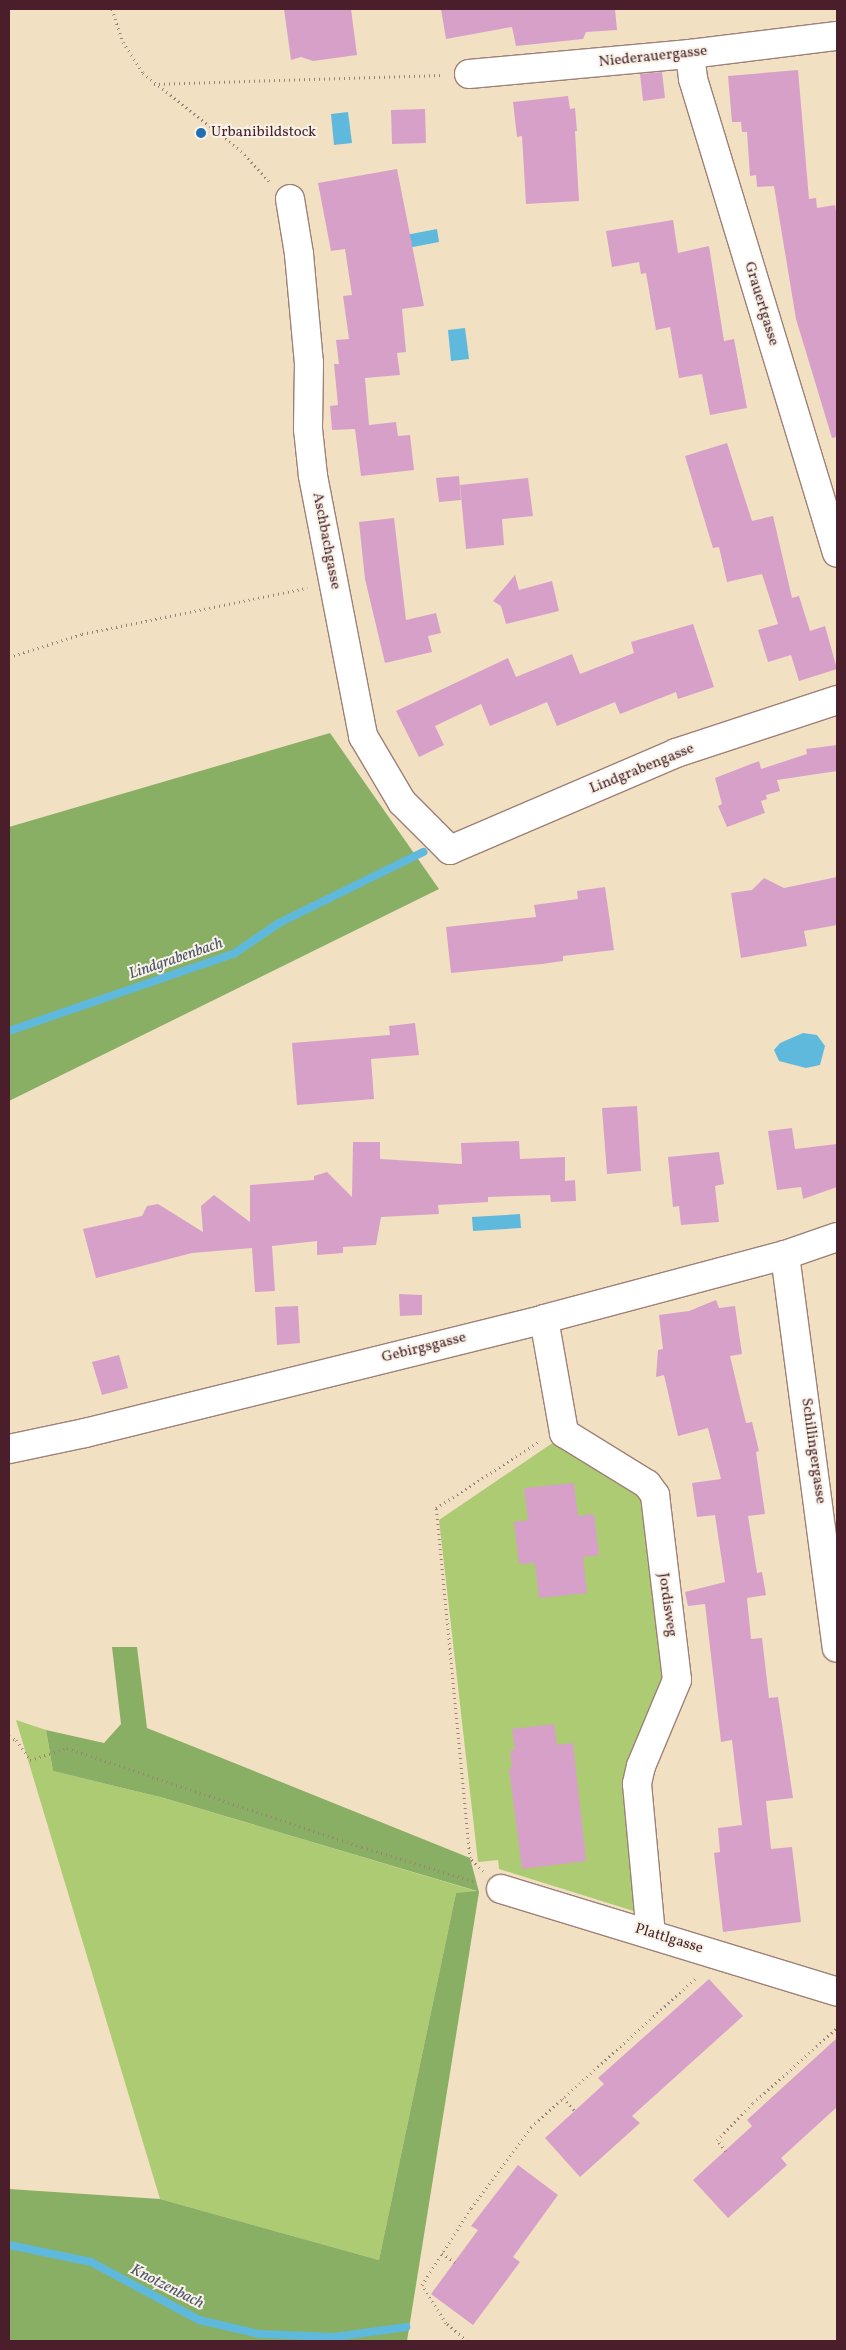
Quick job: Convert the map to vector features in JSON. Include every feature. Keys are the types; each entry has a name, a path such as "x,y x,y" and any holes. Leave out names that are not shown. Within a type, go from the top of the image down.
{"street":[{"name":"Niederauergasse","path":"469,74 690,54 837,36"},
{"name":"Grauertgasse","path":"690,54 696,89 837,553"},
{"name":"Aschbachgasse","path":"290,199 299,254 309,363 308,429 313,476 363,736 402,802 450,850"},
{"name":"Lindgrabengasse","path":"450,850 676,753 837,700"},
{"name":"Gebirgsgasse","path":"9,1449 85,1433 544,1318 785,1255 837,1237"},
{"name":"Schillingergasse","path":"785,1255 837,1648"},
{"path":"544,1318 564,1433"},
{"name":"Jordisweg","path":"564,1433 647,1484 655,1495 677,1680 641,1766 637,1784 651,1934"},
{"name":"Plattlgasse","path":"501,1889 837,1992"}],"path":[{"path":"112,9 123,42 143,73 154,84 241,151 290,199"},
{"path":"154,84 469,74"},
{"path":"9,657 82,634 334,583"},
{"path":"501,1889 470,1858 436,1508 555,1431 564,1433"},
{"path":"9,1736 16,1740 30,1760 67,1748 362,1847 501,1889"},
{"path":"467,2341 446,2323 422,2285 442,2253 531,2127 675,2000 698,1976"},
{"path":"726,2151 717,2140 837,2028"},
{"path":"563,2098 575,2111"},
{"path":"485,2190 489,2193"},
{"path":"442,2253 454,2262"}],"green space":[{"path":"330,733 439,889 9,1101 9,827"},
{"path":"554,1442 645,1497 663,1688 626,1774 640,1913 499,1869 498,1860 478,1862 439,1520"},
{"path":"112,1647 137,1647 147,1728 470,1858 479,1892 407,2341 9,2341 9,2189 160,2199 379,2260 456,1893 477,1891 164,1798 53,1771 46,1730 104,1743 121,1724"},
{"path":"16,1720 46,1730 53,1771 164,1798 479,1892 456,1893 379,2260 160,2199"}],"water":[{"path":"348,112 352,143 334,145 331,114"},
{"path":"437,229 439,242 392,251 390,238"},
{"path":"465,328 469,359 451,361 448,330"},
{"path":"803,1033 817,1035 825,1046 820,1065 806,1068 779,1061 774,1050 780,1043"},
{"path":"520,1214 521,1228 473,1231 472,1217"}],"building":[{"path":"284,9 351,9 357,55 313,61 301,57 291,60"},
{"path":"441,9 615,9 617,30 586,32 583,39 516,46 512,27 446,39"},
{"path":"798,70 809,199 816,198 817,208 835,205 837,217 837,437 832,438 796,319 774,186 757,187 756,175 750,176 747,132 742,132 741,122 732,122 728,76"},
{"path":"662,72 665,98 643,101 640,74"},
{"path":"568,96 570,109 575,108 579,201 526,204 522,136 517,137 513,102"},
{"path":"425,109 426,143 392,144 391,110"},
{"path":"397,169 424,306 402,309 406,352 397,353 400,375 365,378 369,425 396,422 398,436 410,435 414,470 361,476 355,429 332,430 330,406 338,405 334,364 339,364 336,340 349,339 343,296 352,295 345,249 331,251 318,183"},
{"path":"673,220 678,253 709,246 724,341 734,339 747,408 710,415 702,374 679,378 670,327 656,330 646,273 641,274 639,262 612,267 606,231"},
{"path":"727,443 752,521 773,516 792,598 799,596 810,631 825,626 837,669 799,681 791,655 768,662 758,630 778,624 762,574 727,582 719,547 713,548 685,456"},
{"path":"459,476 461,500 439,502 436,478"},
{"path":"528,478 533,516 502,519 504,545 466,549 460,485"},
{"path":"394,518 406,620 436,613 441,633 428,636 432,652 385,663 365,579 359,522"},
{"path":"515,575 519,590 552,581 559,611 506,624 501,606 493,601"},
{"path":"693,624 714,687 678,699 676,692 620,714 615,702 557,726 547,702 490,726 481,704 435,726 444,745 419,757 396,711 508,658 516,677 572,654 580,674 634,653 631,642"},
{"path":"837,745 837,771 777,780 780,791 766,795 767,799 761,801 765,813 727,827 718,806 722,804 715,778 759,761 761,769 807,754 806,749"},
{"path":"837,877 837,925 804,931 807,946 741,958 731,893 752,890 764,878 784,888"},
{"path":"605,887 614,950 563,956 563,961 542,964 451,973 446,927 536,917 534,905 578,899 577,891"},
{"path":"415,1023 419,1055 371,1059 374,1099 297,1105 292,1043 390,1035 389,1026"},
{"path":"637,1106 641,1171 607,1174 602,1108"},
{"path":"792,1128 795,1149 837,1144 837,1187 803,1199 801,1187 777,1190 768,1131"},
{"path":"519,1141 520,1159 565,1157 565,1181 575,1180 576,1201 551,1202 550,1195 488,1197 488,1202 438,1205 439,1214 381,1217 376,1245 343,1247 343,1253 317,1255 317,1241 272,1246 275,1291 255,1292 252,1248 192,1253 96,1278 83,1229 142,1216 147,1206 158,1204 203,1232 201,1206 214,1195 250,1222 250,1185 314,1180 314,1176 327,1172 352,1197 353,1142 380,1142 380,1159 462,1164 461,1143"},
{"path":"719,1152 724,1184 715,1186 719,1222 681,1225 679,1206 673,1207 668,1157"},
{"path":"399,1294 422,1295 422,1315 400,1316"},
{"path":"716,1300 719,1308 735,1306 742,1354 730,1356 746,1423 752,1422 759,1451 756,1452 765,1514 748,1516 757,1573 762,1572 766,1595 747,1598 751,1639 762,1638 769,1698 778,1697 793,1798 766,1801 771,1849 792,1847 801,1922 723,1932 714,1853 720,1852 718,1828 742,1825 732,1740 721,1742 705,1604 688,1606 685,1592 725,1582 715,1515 697,1517 692,1483 721,1479 708,1428 678,1436 664,1375 656,1377 658,1350 663,1349 659,1315 689,1311"},
{"path":"298,1306 300,1343 277,1345 275,1307"},
{"path":"119,1355 128,1388 102,1395 92,1362"},
{"path":"574,1483 578,1516 594,1514 599,1555 583,1557 587,1593 539,1598 535,1563 519,1564 514,1522 528,1520 524,1488"},
{"path":"554,1724 557,1745 573,1743 586,1861 522,1869 509,1768 512,1768 510,1751 515,1750 512,1729"},
{"path":"709,1979 743,2016 632,2116 640,2123 580,2177 545,2138 604,2084 598,2078"},
{"path":"837,2038 837,2107 781,2158 787,2165 728,2218 693,2180 752,2126 747,2120"},
{"path":"518,2165 558,2195 513,2257 520,2262 473,2325 431,2294 478,2230 471,2226"}],"waterway":[{"name":"Lindgrabenbach","path":"9,1031 235,953 279,923 423,852"},
{"name":"Knotzenbach","path":"9,2245 91,2262 199,2320 259,2334 334,2337 406,2327"}],"place":[{"name":"Urbanibildstock","path":"201,133"}]}
